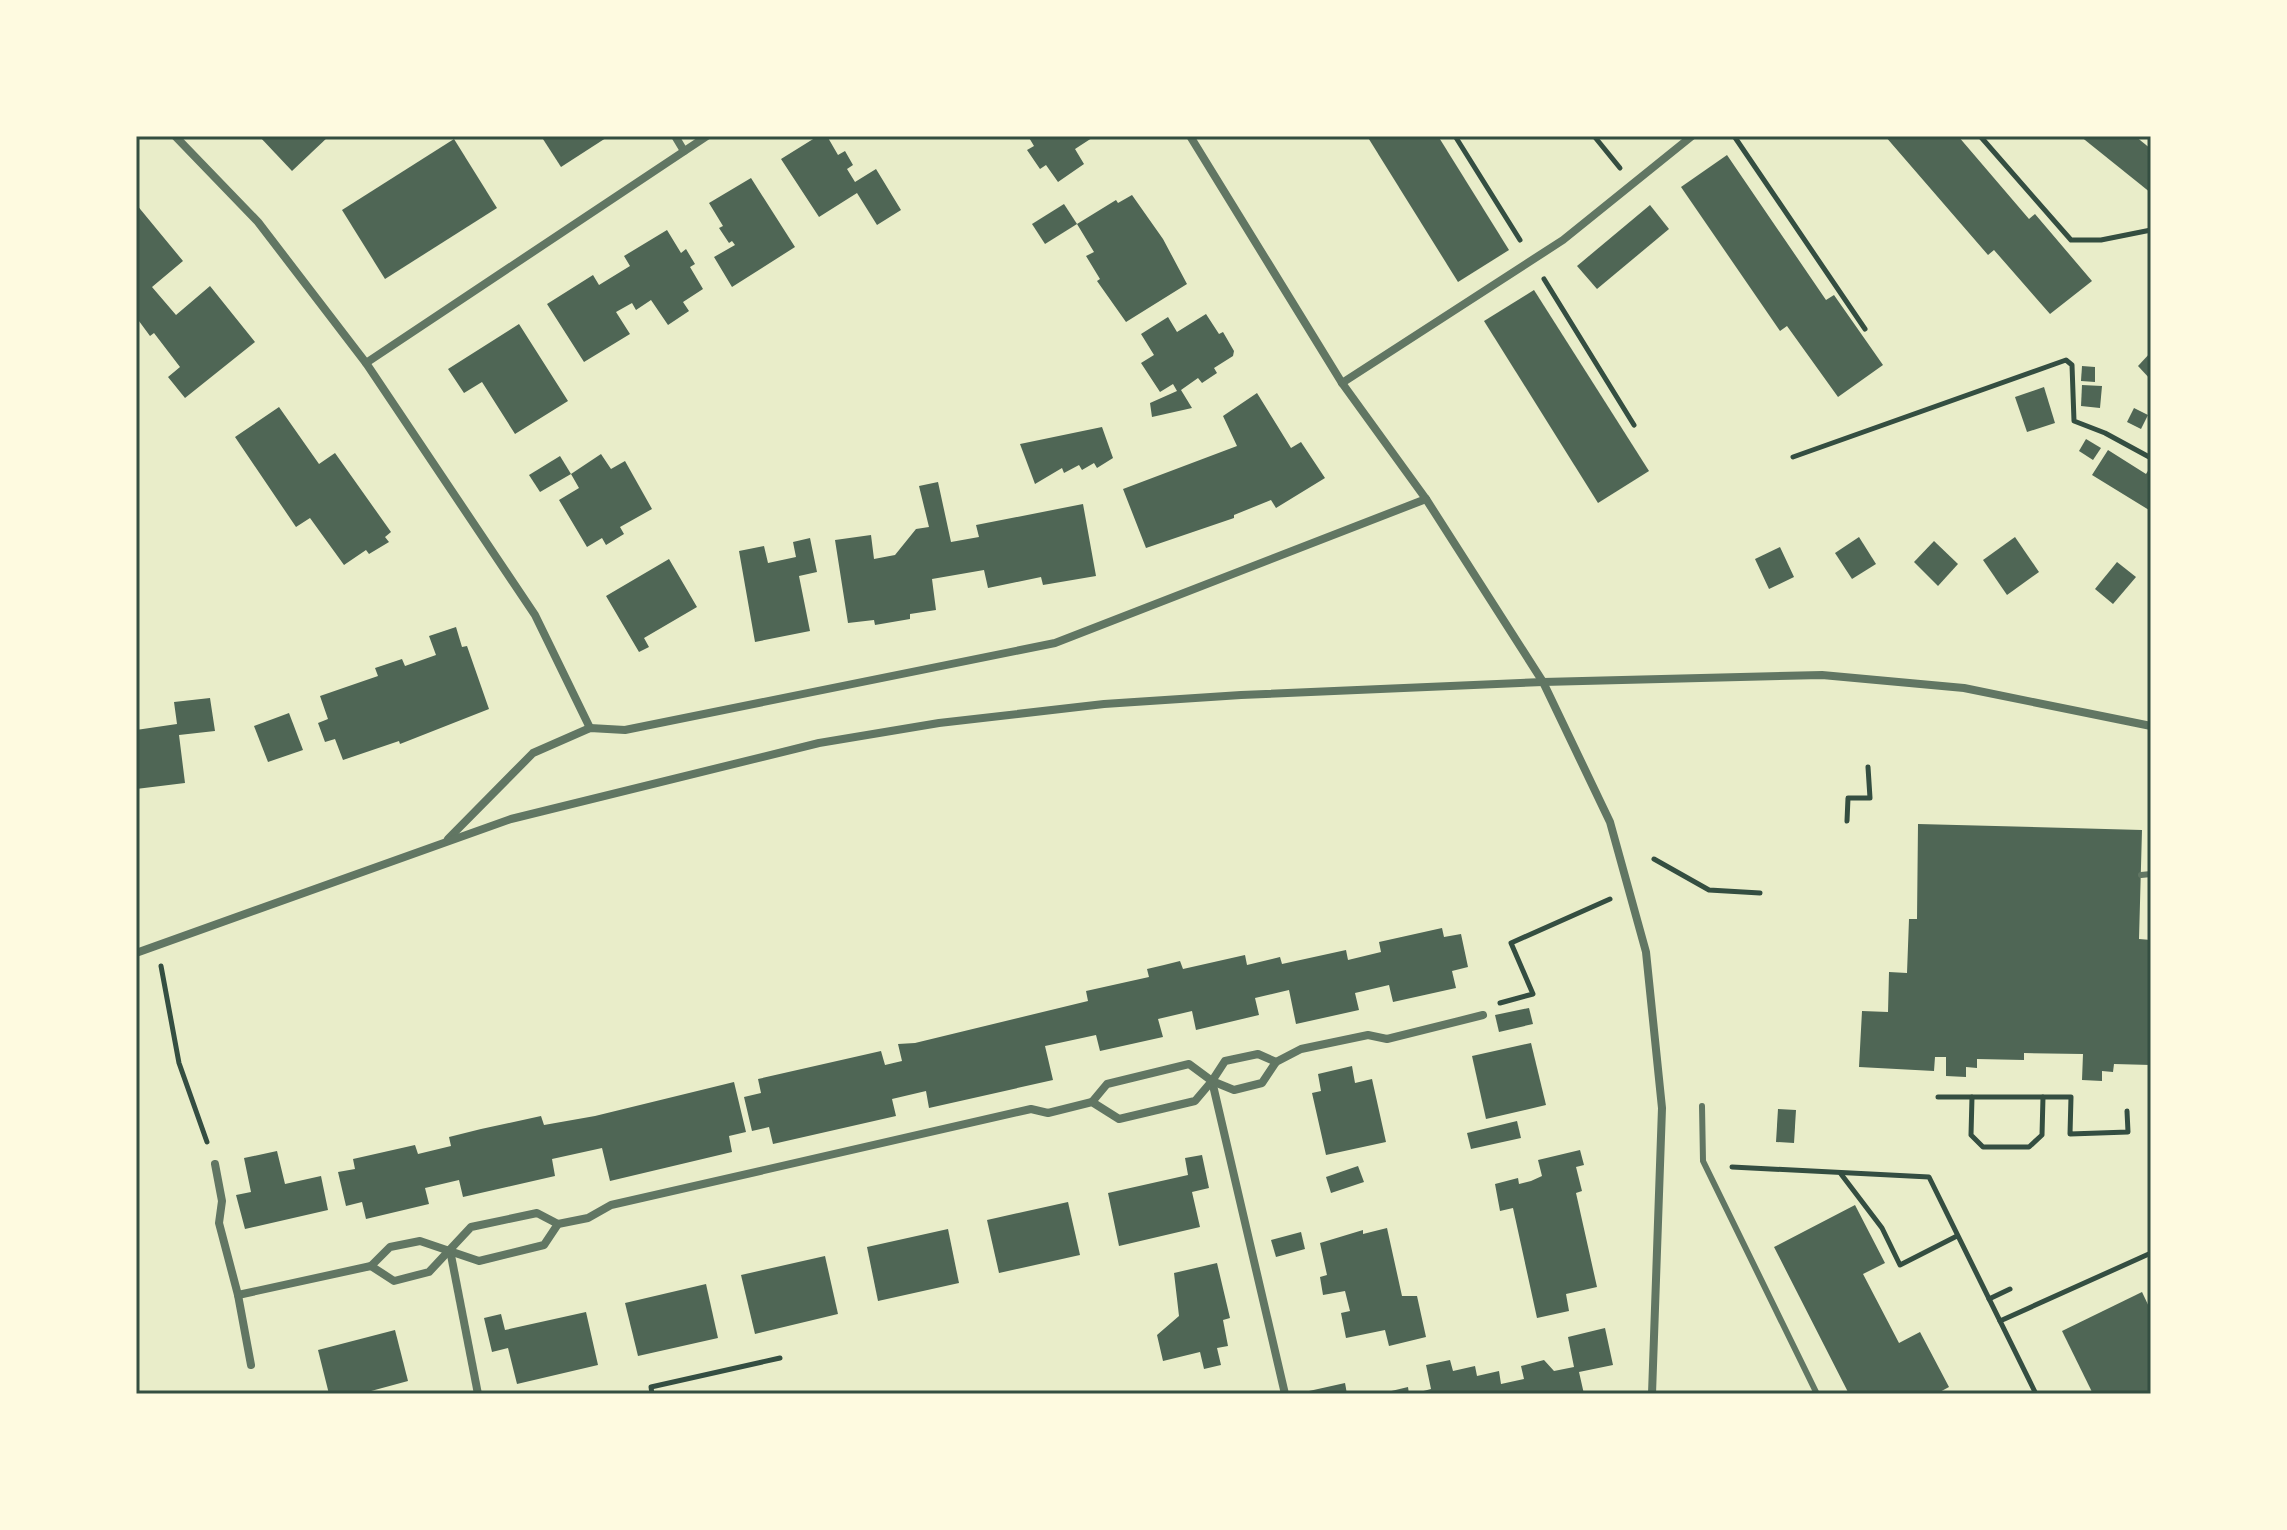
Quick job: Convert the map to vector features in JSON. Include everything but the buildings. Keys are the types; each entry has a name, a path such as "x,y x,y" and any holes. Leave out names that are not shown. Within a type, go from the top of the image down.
{"street":[{"path":"175,136 258,222 366,363 535,615 590,728"},
{"path":"675,136 684,151"},
{"path":"366,363 707,136"},
{"path":"1190,136 1342,383 1426,499 1543,682 1610,822 1646,952 1662,1108 1652,1394"},
{"path":"1342,383 1553,247 1692,136"},
{"path":"445,841 533,753 590,728 625,730 1055,643 1426,499"},
{"path":"136,953 511,819 819,743 939,723 1104,704 1543,682 1822,675 1964,688 2151,726"},
{"path":"371,1266 394,1281 429,1272 471,1227 537,1213 558,1224 588,1218 611,1205 1031,1109 1048,1113 1092,1102 1107,1084 1189,1064 1212,1081 1234,1090 1262,1083 1276,1062 1301,1049 1368,1035 1387,1039 1483,1015"},
{"path":"1092,1102 1119,1119 1195,1101 1225,1061 1258,1054 1276,1062"},
{"path":"1212,1081 1285,1394"},
{"path":"215,1164 222,1201 219,1223 238,1295 251,1365"},
{"path":"238,1295 371,1266 390,1247 420,1241 479,1261 544,1245 558,1224"},
{"path":"450,1250 478,1394"}],"lane":[{"path":"2141,875 2151,874"},
{"path":"1702,1106 1706,1166 1817,1394"}],"path":[{"path":"1594,136 1633,184"},
{"path":"1734,136 1865,329"},
{"path":"1980,136 2071,240 2101,240 2151,230"},
{"path":"1793,457 2066,360 2072,365 2074,421 2105,433 2151,458"},
{"path":"1847,821 1848,798 1870,798 1868,767"},
{"path":"1654,859 1709,890 1760,893"},
{"path":"1483,1015 1489,1006 1533,994 1511,943 1629,891"},
{"path":"157,946 179,1063 215,1164"},
{"path":"1938,1097 2071,1097 2070,1134 2128,1132 2127,1111"},
{"path":"1972,1097 1971,1135 1983,1147 2029,1147 2042,1135 2043,1097"},
{"path":"1706,1166 1929,1177 2036,1394"},
{"path":"1840,1173 1882,1228 1900,1265 1957,1236"},
{"path":"2000,1321 2151,1253"},
{"path":"1989,1299 2010,1289"},
{"path":"652,1394 651,1387 780,1358"}]}
